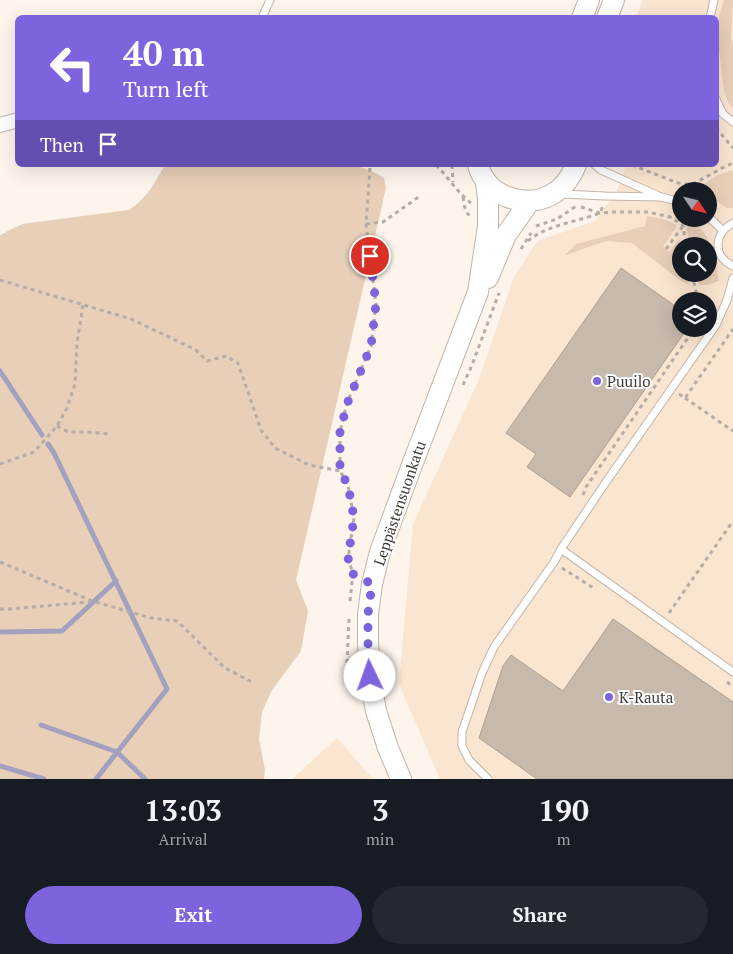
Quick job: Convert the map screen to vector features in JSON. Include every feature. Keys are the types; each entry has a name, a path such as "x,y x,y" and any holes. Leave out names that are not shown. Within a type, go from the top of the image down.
{"main road":[{"path":"583,15 589,0"},
{"path":"608,15 614,0"},
{"path":"479,170 495,190 506,197 530,201 542,199 553,194 563,186 575,167"},
{"name":"Leppästensuonkatu","path":"401,779 388,748 376,711 370,676 368,614 372,584 380,552 478,292 488,226 488,199 479,170"},
{"name":"Leppästensuonkatu","path":"478,292 490,276 506,235 530,201"}],"street":[{"path":"0,125 15,121"}],"lane":[{"path":"263,15 270,0"},
{"path":"711,15 714,0"},
{"path":"719,105 723,114 733,122"},
{"path":"597,167 661,197 672,200"},
{"path":"553,194 661,197"},
{"path":"733,223 726,226 718,241 718,249 722,257 733,266"},
{"path":"718,226 723,231"},
{"path":"488,779 468,760 462,746 462,732 482,673 494,647 716,325 727,300 733,278"},
{"path":"561,549 733,672"}],"path":[{"path":"719,132 733,148"},
{"path":"637,167 673,181 688,184 695,183 733,163"},
{"path":"438,167 463,196"},
{"path":"452,167 453,183"},
{"path":"370,168 366,224 376,304 371,346 347,404 340,432 340,471 348,485 354,518 348,558 353,574 372,584"},
{"path":"366,224 383,222 420,196"},
{"path":"577,206 600,213"},
{"path":"516,256 525,243 533,236 548,229 586,219 600,213 648,212 672,219"},
{"path":"666,249 681,228"},
{"path":"0,280 131,318 196,350 206,361 226,356 238,363 261,430 275,448 309,466 340,471"},
{"path":"462,387 499,293"},
{"path":"0,464 34,452 57,426 66,408 74,384 83,304"},
{"path":"592,503 582,497 586,487 689,337"},
{"path":"685,398 733,431"},
{"path":"57,426 68,432 110,434"},
{"path":"663,622 733,521"},
{"path":"0,562 92,602 150,618 176,621 225,668 254,683"},
{"path":"0,609 92,602"}],"shaded area":[{"path":"643,0 733,0 733,779 440,779 399,684 413,524 479,379 514,277 537,241 595,221 618,189 625,167 719,167 719,15 637,15"},
{"path":"724,0 733,0 731,38 733,45 733,108 728,102 724,91 719,50 719,16"},
{"path":"164,167 360,167 384,178 386,188 296,580 308,611 301,651 272,690 262,712 259,739 265,770 264,779 0,779 0,235 22,224 129,210 146,195"},
{"path":"733,170 733,208 727,208 718,202 718,182 707,182 718,175"},
{"path":"647,216 666,220 672,223 672,228 676,228 663,247 669,252 672,248 672,274 632,243 607,241 564,256 576,244 645,226"},
{"path":"686,228 700,228 707,237 688,237"},
{"path":"698,282 716,282 707,285 699,285"},
{"path":"337,738 373,779 292,779"}],"building":[{"name":"Puuilo","path":"621,268 672,304 672,337 681,337 570,497 527,467 536,454 506,433"},
{"name":"K-Rauta","path":"613,619 733,702 733,779 537,779 479,738 503,666 511,655 563,691"}],"waterway":[{"path":"0,371 42,435"},
{"path":"48,444 167,689 96,779"},
{"path":"0,632 62,631 116,581"},
{"path":"41,725 117,752 145,779"},
{"path":"0,766 44,779"}],"place":[{"name":"Puuilo","path":"597,381"},
{"name":"K-Rauta","path":"609,697"}],"route":[{"path":"370,256 376,304 371,346 347,404 340,432 340,471 348,485 354,518 348,558 353,574 372,584 368,614 370,676"}]}
